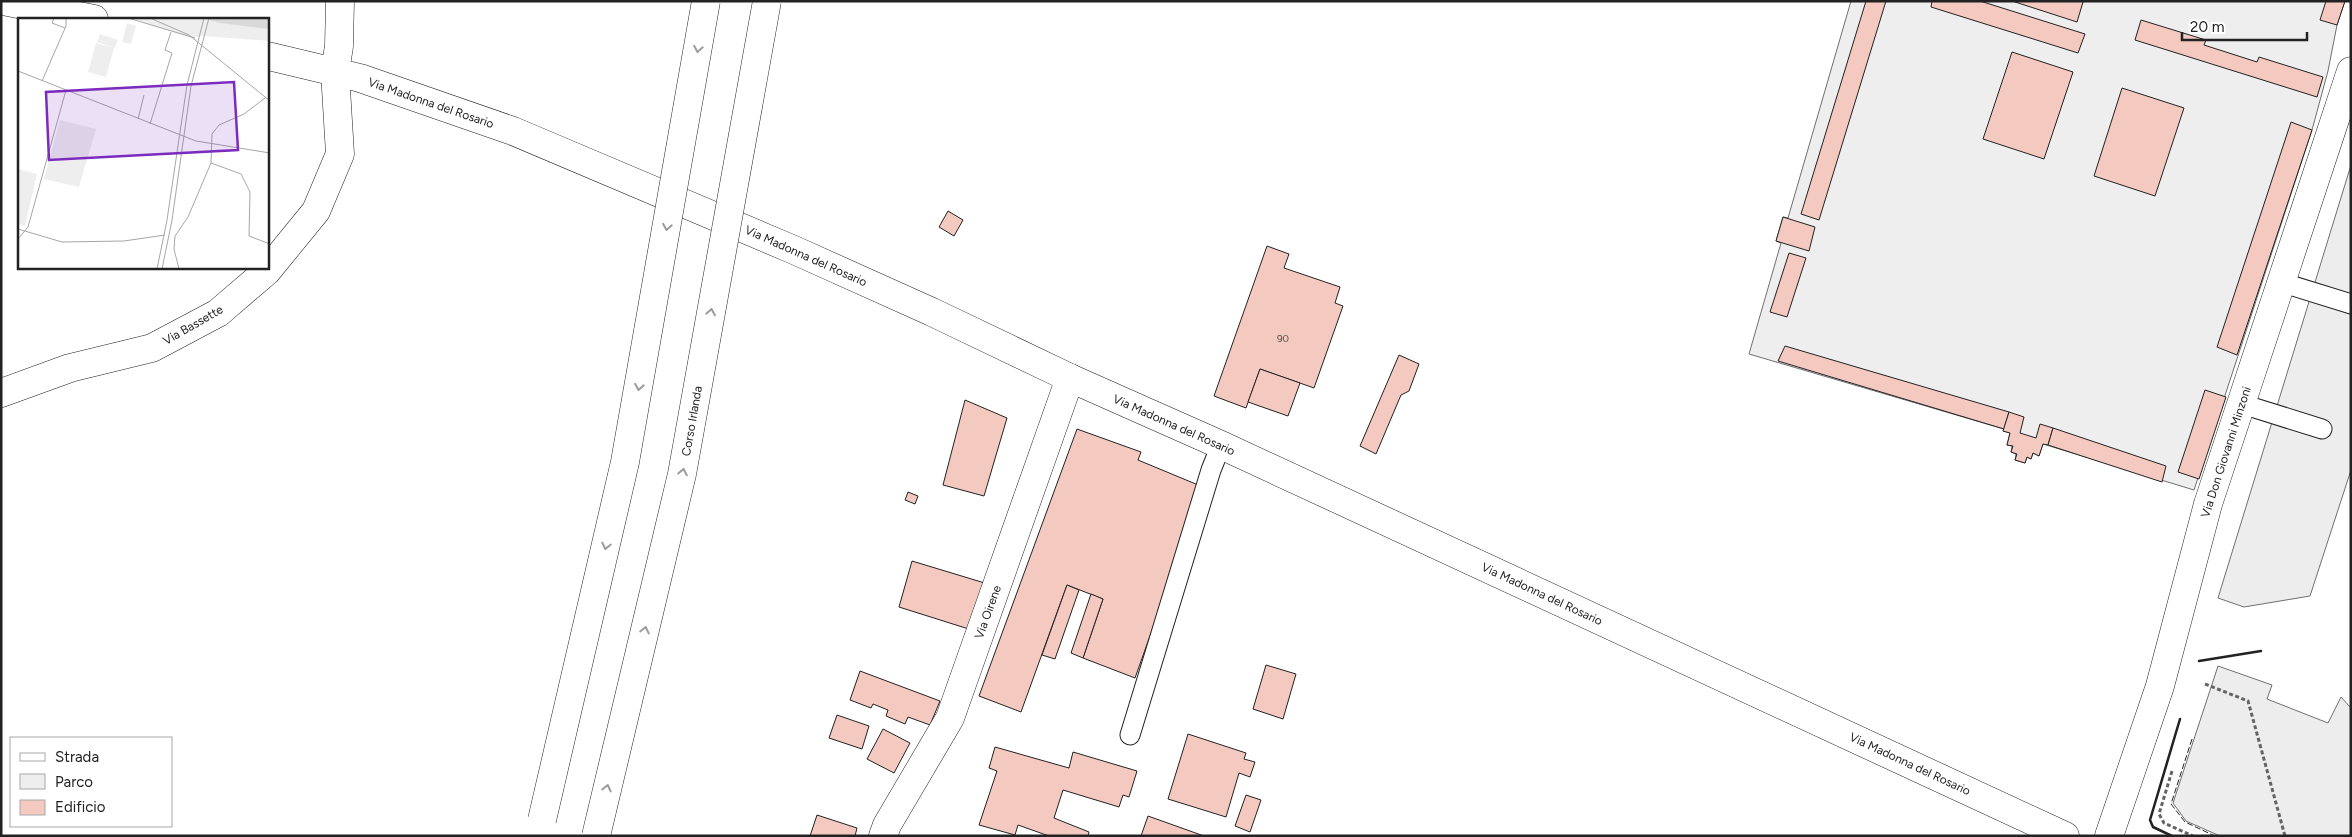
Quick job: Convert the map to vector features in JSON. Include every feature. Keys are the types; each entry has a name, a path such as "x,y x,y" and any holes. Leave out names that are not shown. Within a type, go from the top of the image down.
{"main road":[{"path":"3,1 89,18"},
{"name":"Via Bassette","path":"269,269 316,212 340,154 335,72 339,46 340,1"},
{"path":"542,820 625,462 706,1"},
{"name":"Corso Irlanda","path":"596,836 682,474 767,1"},
{"name":"Via Madonna del Rosario","path":"269,56 360,78 513,131 572,155 924,308 1070,378 1221,445 2065,836"},
{"name":"Via Don Giovanni Minzoni","path":"2109,836 2160,686 2208,504 2351,72"},
{"name":"Via Bassette","path":"1,393 70,368 152,348 218,314 269,269"},
{"name":"Via Oirene","path":"883,836 887,825 950,718 1070,378"}],"lane":[{"path":"2280,282 2351,304"},
{"path":"2242,404 2322,429"},
{"path":"1130,736 1208,479 1221,445"}],"path":[{"path":"2205,684 2248,701 2285,836"},
{"path":"2164,823 2193,836"}],"green space":[{"path":"1851,1 2345,1 2337,25 2328,71 2312,130 2194,490 2043,444 2039,456 2033,453 2031,459 2027,457 2025,463 2015,460 2016,454 2011,452 2012,446 2007,445 2010,433 2003,431 2004,429 1749,354 1781,243 1776,241 1783,217 1788,218"}],"shaded area":[{"path":"2351,165 2351,470 2310,596 2244,607 2218,598"},
{"path":"2218,666 2272,685 2267,699 2328,723 2341,697 2351,708 2351,836 2220,836 2186,821 2173,803"}],"building":[{"path":"1866,1 1886,1 1819,220 1801,214"},
{"path":"1932,1 1980,1 2085,34 2078,53 1931,7"},
{"path":"2012,1 2080,1 2083,2 2077,22"},
{"path":"2326,1 2345,1 2337,25 2320,20"},
{"path":"2141,20 2206,40 2204,45 2257,62 2259,57 2323,77 2317,97 2135,40"},
{"path":"2012,52 2073,72 2044,159 1983,139"},
{"path":"2122,88 2184,108 2155,196 2094,176"},
{"path":"2291,122 2312,130 2237,355 2217,347"},
{"path":"948,211 963,220 954,236 939,227"},
{"path":"1783,217 1815,227 1809,251 1776,241"},
{"path":"1267,246 1289,254 1284,268 1340,287 1335,303 1343,306 1314,388 1260,369 1246,408 1214,396"},
{"path":"1789,253 1806,258 1787,317 1770,312"},
{"path":"1785,346 2009,412 2004,429 1778,361"},
{"path":"1399,355 1419,364 1409,391 1401,395 1376,454 1360,446"},
{"path":"1260,369 1300,383 1288,416 1248,402"},
{"path":"2205,390 2226,397 2199,479 2178,472"},
{"path":"965,400 1007,418 984,496 943,485"},
{"path":"2009,412 2024,417 2020,433 2036,438 2040,424 2053,428 2048,445 2043,444 2039,456 2033,453 2031,459 2027,457 2025,463 2015,460 2017,454 2011,452 2013,446 2007,445 2010,433 2003,431"},
{"path":"2053,428 2166,466 2162,482 2048,445"},
{"path":"1077,429 1141,452 1138,460 1203,487 1135,678 1083,658 1103,599 1067,585 1021,712 979,696"},
{"path":"908,492 918,496 915,504 905,500"},
{"path":"912,561 988,584 975,631 899,607"},
{"path":"1067,585 1079,590 1055,659 1042,655"},
{"path":"1091,594 1103,599 1083,658 1071,653"},
{"path":"1266,665 1296,674 1283,719 1253,709"},
{"path":"860,671 940,701 930,725 908,717 905,724 886,716 888,710 873,704 871,708 850,700"},
{"path":"837,715 869,726 862,749 829,738"},
{"path":"883,729 910,743 894,773 867,759"},
{"path":"1188,734 1246,753 1244,759 1255,762 1250,777 1239,773 1226,817 1168,799"},
{"path":"995,747 1069,768 1073,752 1137,771 1129,797 1123,795 1119,807 1063,790 1054,818 1089,832 1088,836 1049,836 1018,825 1015,835 979,825 997,771 989,768"},
{"path":"1246,795 1261,800 1250,832 1235,826"},
{"path":"817,815 857,828 855,836 810,836"},
{"path":"1148,816 1204,836 1141,836"}],"fence":[{"path":"2192,739 2171,804 2185,822 2215,836"}],"wall":[{"path":"2199,661 2261,651"},
{"path":"2172,836 2153,827 2150,820 2180,719"}]}
